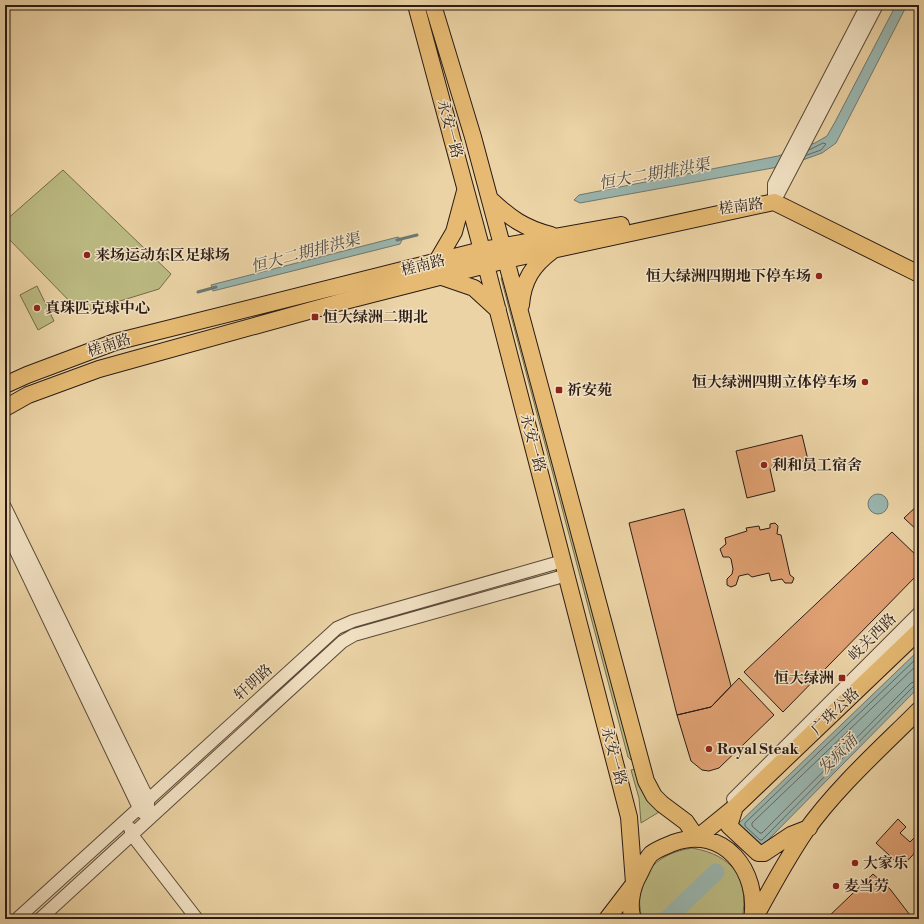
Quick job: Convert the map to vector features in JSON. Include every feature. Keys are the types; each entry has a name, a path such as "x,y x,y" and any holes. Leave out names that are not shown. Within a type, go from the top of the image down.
{"main road":[{"path":"407,5 441,96"},
{"name":"永安一路","path":"416,5 466,188 630,817 634,883"},
{"name":"永安一路","path":"434,5 490,199 646,782 654,796 686,822 697,838"},
{"path":"443,5 467,97 473,137"},
{"path":"466,188 454,232 438,269 474,288 498,310"},
{"path":"490,199 510,217 554,243 532,268 524,287 520,310"},
{"path":"774,202 919,274"},
{"name":"槎南路","path":"5,408 28,396 99,369 438,269 484,257 554,243 774,202"},
{"name":"槎南路","path":"5,385 27,375 115,342 438,269"},
{"path":"139,336 145,356"},
{"name":"广珠公路","path":"697,838 735,807 919,631"},
{"path":"753,919 780,871 809,828 845,784 919,710"},
{"path":"617,768 641,761"},
{"path":"735,807 730,826 758,852 764,853 791,835 809,828"},
{"path":"607,919 634,883 651,854 678,841 697,838 714,843 731,853 743,866 750,885 754,905 753,919"},
{"path":"633,919 630,912 634,883"}],"street":[{"path":"774,202 774,184 868,5"},
{"path":"774,202 877,5"},
{"path":"5,507 148,799 149,820"},
{"path":"5,528 139,808 149,820"},
{"name":"轩朗路","path":"17,919 337,628 353,621 565,568"},
{"name":"轩朗路","path":"40,919 342,642 354,635 565,568"},
{"name":"岐关西路","path":"697,838 707,821 729,802 919,614"},
{"path":"128,817 132,836 197,919"}],"shaded area":[{"name":"来场运动东区足球场","path":"63,170 171,274 159,289 81,313 5,235 5,221"},
{"path":"507,277 633,759 631,760 628,757 501,278"},
{"name":"真珠匹克球中心","path":"37,286 54,321 38,330 20,295"},
{"path":"636,769 644,792 659,812 641,823 639,798 631,770"},
{"path":"692,848 706,851 718,856 728,863 735,871 741,881 743,892 744,905 742,919 642,919 640,892 643,881 649,871 656,863 666,856 678,851"}],"water":[{"path":"896,5 907,5 836,143 822,153 789,165 580,203 574,200 579,195 778,156 815,143 827,136"},
{"path":"398,237 402,240 400,244 213,291 211,285"},
{"path":"878,494 885,497 888,504 885,511 878,514 871,511 868,504 871,497"},
{"name":"发疯涌","path":"919,650 919,687 761,847 738,824"}],"building":[{"name":"利和员工宿舍","path":"802,435 808,460 770,469 775,491 747,498 736,451"},
{"path":"919,504 919,532 904,518"},
{"path":"684,509 731,686 711,707 677,715 629,523"},
{"path":"775,523 778,526 777,534 781,535 790,575 794,578 792,583 785,583 782,579 771,581 769,573 752,577 748,574 739,576 736,585 731,587 727,585 727,579 732,574 733,569 731,559 729,557 723,557 720,549 726,544 725,538 747,531 746,528 759,526 760,530 770,528 770,524"},
{"path":"892,532 919,558 919,573 783,712 744,672"},
{"path":"739,678 774,715 719,768 709,771 702,770 691,761 677,715 711,707"},
{"path":"898,819 906,827 900,833 910,842 916,836 919,838 919,848 902,867 876,843"},
{"path":"873,874 890,889 913,919 826,919"}],"waterway":[{"name":"恒大二期排洪渠","path":"397,240 417,235"},
{"name":"恒大二期排洪渠","path":"198,292 216,287"},
{"path":"667,919 716,872"}],"place":[{"name":"来场运动东区足球场","path":"87,255"},
{"name":"恒大绿洲四期地下停车场","path":"819,276"},
{"name":"真珠匹克球中心","path":"37,308"},
{"name":"恒大绿洲二期北","path":"315,317"},
{"name":"恒大绿洲四期立体停车场","path":"865,382"},
{"name":"祈安苑","path":"559,390"},
{"name":"利和员工宿舍","path":"764,465"},
{"name":"恒大绿洲","path":"842,678"},
{"name":"Royal Steak","path":"709,749"},
{"name":"大家乐","path":"855,863"},
{"name":"麦当劳","path":"836,886"}]}
